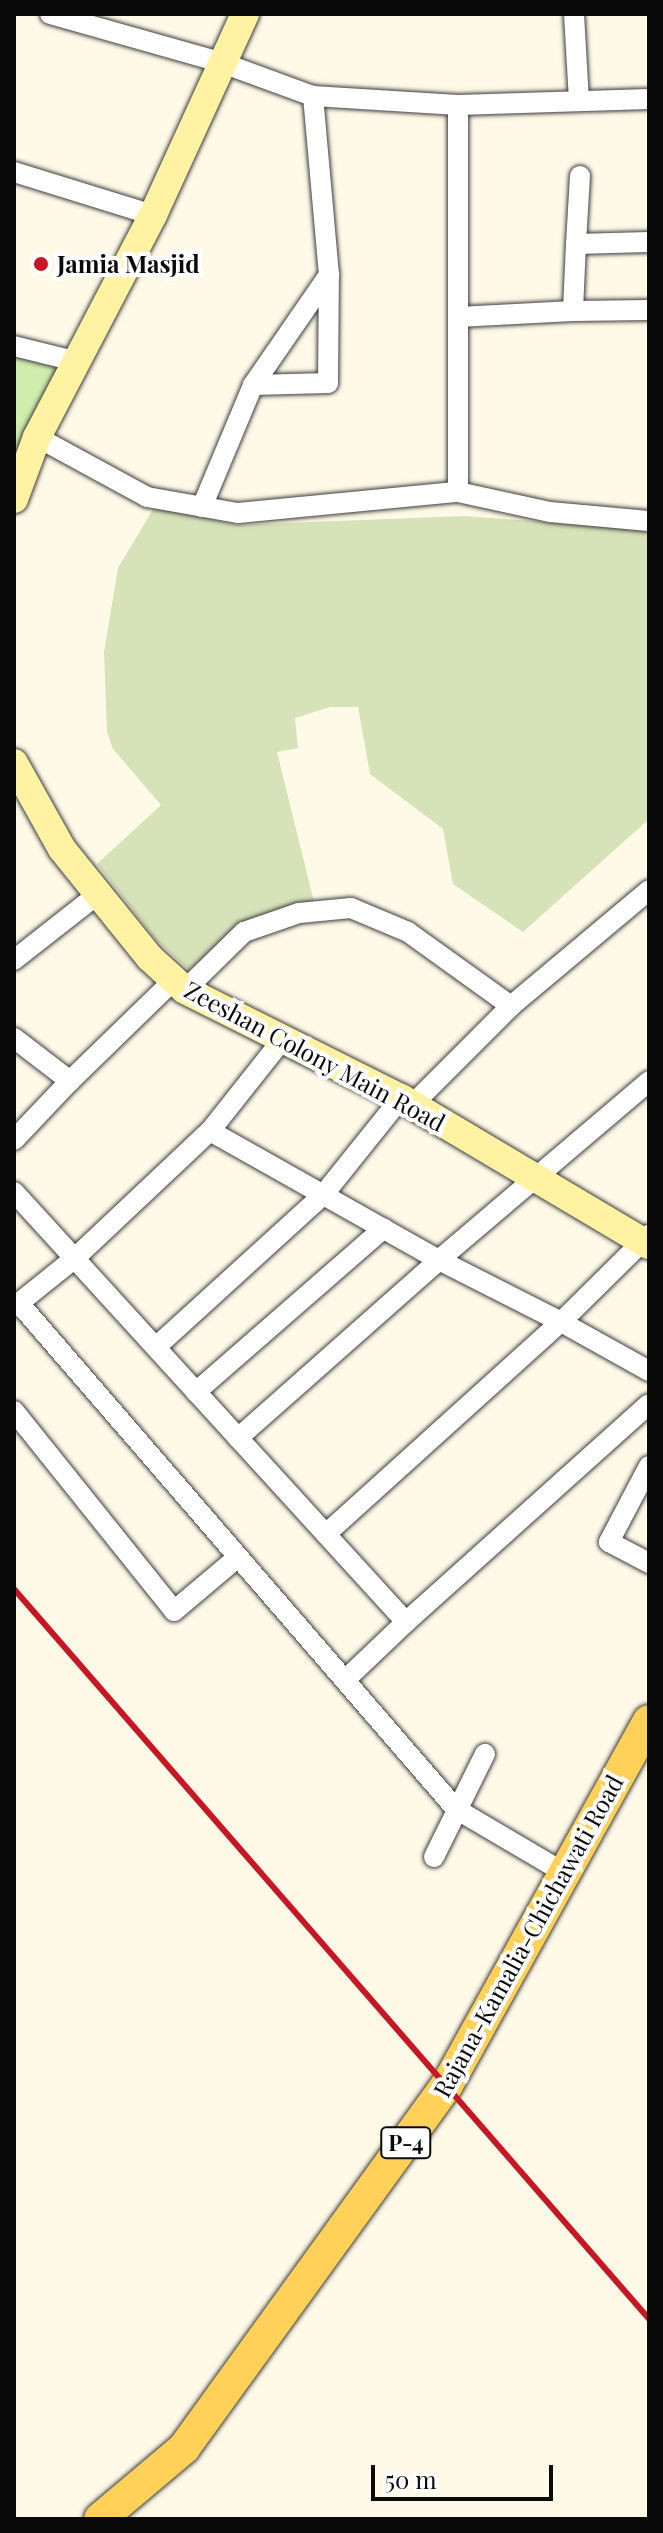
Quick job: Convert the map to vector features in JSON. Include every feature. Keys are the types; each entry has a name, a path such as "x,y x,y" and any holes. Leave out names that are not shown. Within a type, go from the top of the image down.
{"main road":[{"name":"Rajana-Kamalia-Chichawati Road","path":"100,2519 184,2448 428,2111 649,1721"}],"street":[{"path":"50,14 220,62 313,96 458,105 649,99"},
{"path":"14,499 37,437 74,361 153,215 220,62 245,14"},
{"path":"574,14 579,101"},
{"path":"253,385 328,383 329,275 313,96"},
{"path":"458,105 458,492"},
{"path":"14,172 153,215"},
{"path":"573,311 580,176"},
{"path":"576,244 649,242"},
{"path":"202,507 253,385 329,275"},
{"path":"458,317 649,310"},
{"path":"14,346 74,361"},
{"path":"37,437 147,497 238,513 305,511 458,492 550,512 649,521"},
{"name":"Zeeshan Colony Main Road","path":"14,763 62,849 97,895 179,986 407,1101 538,1180 647,1240"},
{"path":"156,1347 324,1194 407,1101 511,1006 649,890"},
{"path":"14,960 97,895"},
{"path":"14,1140 70,1081 244,932 299,913 351,908 408,932 511,1006"},
{"path":"14,1038 70,1081"},
{"path":"282,1040 210,1131 75,1258 16,1303 456,1809 563,1872"},
{"path":"238,1438 439,1260 538,1180 649,1081"},
{"path":"210,1131 439,1260 649,1371"},
{"path":"14,1192 406,1622"},
{"path":"196,1392 384,1228"},
{"path":"326,1534 647,1240"},
{"path":"345,1680 649,1404"},
{"path":"14,1411 174,1611 238,1557"},
{"path":"649,1466 609,1542 649,1563"},
{"path":"434,1857 485,1754"}],"green space":[{"path":"14,346 74,361 14,499"},
{"path":"155,506 236,525 464,516 649,530 649,819 523,932 453,884 443,829 370,774 358,707 330,707 295,718 298,748 277,752 314,902 231,933 189,970 157,941 97,864 161,805 113,749 107,732 104,652 118,568"}],"railway":[{"path":"14,1589 649,2319"}],"place":[{"name":"Jamia Masjid","path":"41,264"}]}
